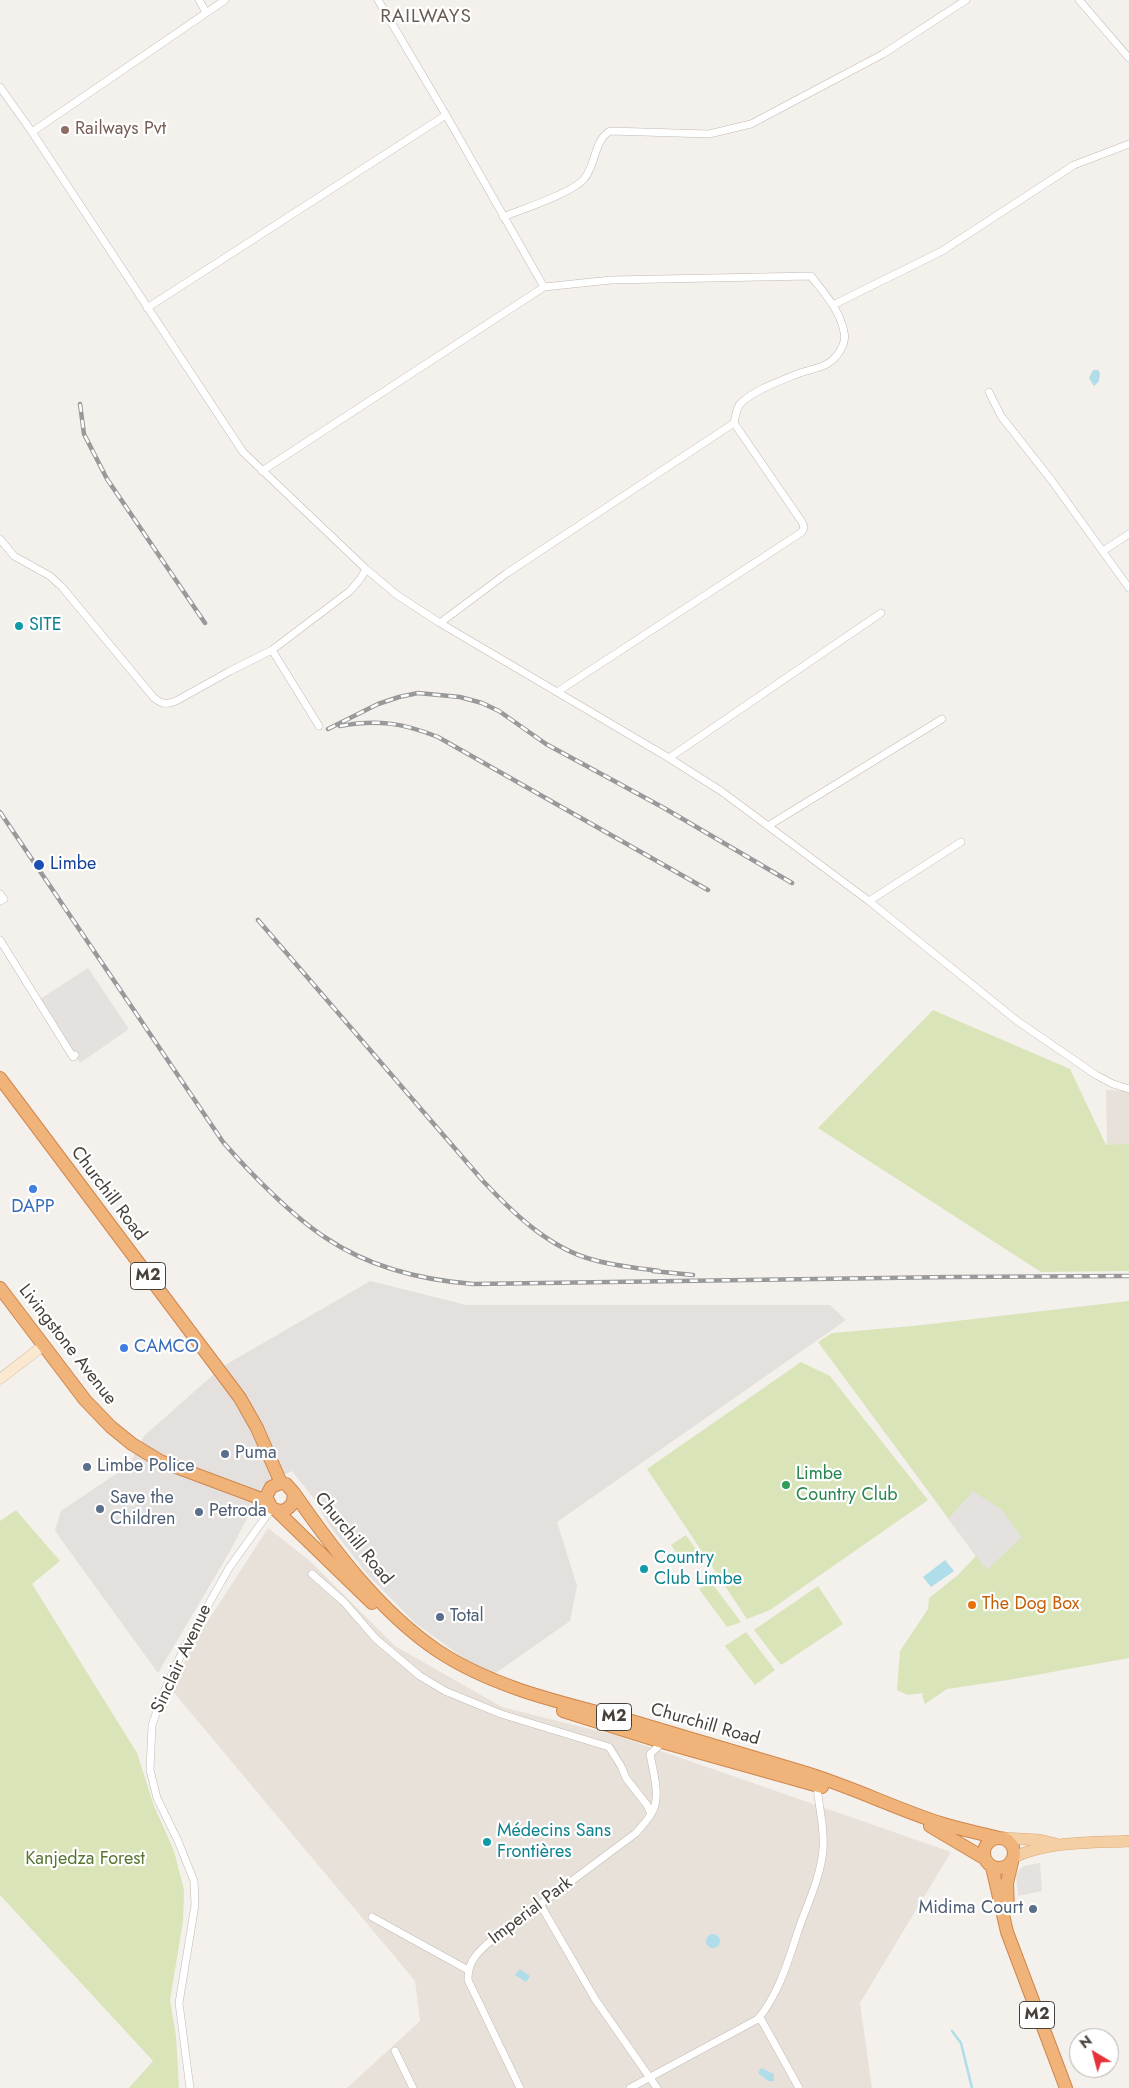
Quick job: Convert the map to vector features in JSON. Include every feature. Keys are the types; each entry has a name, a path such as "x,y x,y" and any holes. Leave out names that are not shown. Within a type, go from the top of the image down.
{"highway":[{"name":"Churchill Road","path":"0,1078 240,1398 257,1428 281,1483 291,1488 322,1534 356,1575 393,1614 436,1650 462,1666 490,1678 551,1699 673,1733 939,1823 1001,1838"},
{"name":"Livingstone Avenue","path":"0,1288 85,1400 111,1428 132,1444 170,1465 272,1507"},
{"path":"272,1507 267,1492 271,1487 281,1483"},
{"name":"Churchill Road","path":"272,1507 282,1511 290,1507 293,1502 294,1493"},
{"name":"Churchill Road","path":"272,1507 406,1634 432,1656 486,1686 662,1742 818,1781 936,1828 988,1862"},
{"path":"1001,1838 1011,1844 1013,1859 1005,1867 988,1862 983,1852 988,1842 1001,1838"},
{"name":"M2","path":"1011,1942 1007,1883 1013,1859"},
{"name":"M2","path":"988,1862 1011,1942 1066,2088"}],"main road":[{"path":"0,1378 44,1345"},
{"path":"1001,1838 1040,1840 1062,1845"},
{"path":"1013,1859 1030,1850 1062,1845 1129,1842"}],"street":[{"path":"199,0 206,12"},
{"path":"32,132 225,0"},
{"path":"378,0 544,287"},
{"path":"503,217 572,188 584,180 601,139 610,131 709,134 752,124 883,54 966,0"},
{"path":"1079,0 1129,58"},
{"path":"0,87 32,132 243,452 366,569 397,596 440,623 669,758 721,791 869,901 1016,1020 1096,1076 1129,1089"},
{"path":"147,308 446,115"},
{"path":"834,305 942,251 1074,165 1129,144"},
{"path":"262,471 544,287 611,280 811,276 834,305 844,333 844,342 837,355 826,365 796,374 763,389 742,402 736,411 734,423 802,522 804,527 802,532 557,692"},
{"path":"989,392 1001,416 1129,588"},
{"path":"440,623 507,573 734,423"},
{"path":"1103,552 1129,534"},
{"path":"0,539 14,556 50,576 62,587 160,704 176,701 215,678 272,650 350,591 366,569"},
{"path":"669,758 881,613"},
{"path":"272,650 319,726"},
{"path":"768,826 942,719"},
{"path":"869,901 961,842"},
{"path":"0,894 4,899 0,901"},
{"path":"0,940 73,1057 75,1055"},
{"name":"Sinclair Avenue","path":"190,2088 179,2003 195,1905 194,1881 178,1841 157,1798 150,1770 152,1725 163,1694 190,1637 229,1568 272,1507"},
{"path":"312,1574 344,1602 384,1645 420,1676 445,1691 501,1714 609,1747 622,1766 626,1778 648,1805 651,1814"},
{"name":"Imperial Park","path":"468,1970 477,1954 487,1944 636,1833 651,1814 655,1805 656,1788 650,1754 673,1733"},
{"path":"630,2088 758,2019 767,2008 779,1984 818,1877 823,1851 824,1827 818,1781"},
{"path":"540,1904 595,1999 657,2088"},
{"path":"372,1917 468,1970 468,1980 520,2088"},
{"path":"758,2019 762,2021 800,2088"},
{"path":"394,2051 414,2088"}],"shaded area":[{"path":"88,968 129,1029 80,1063 40,999"},
{"path":"1106,1090 1129,1091 1129,1146 1107,1145"},
{"path":"370,1281 466,1305 830,1305 846,1320 557,1522 577,1586 570,1621 490,1677 415,1623 368,1575 329,1525 315,1500 292,1471 266,1482 229,1553 158,1673 55,1531 61,1511 129,1465 144,1436 222,1367"},
{"path":"973,1491 1002,1510 1022,1537 987,1570 948,1519"},
{"path":"268,1528 310,1561 395,1646 502,1707 618,1736 951,1852 860,2003 872,2088 347,2088 420,2021 415,1981 171,1689 195,1641"},
{"path":"1040,1863 1042,1891 1018,1896 1016,1875 1019,1870 1024,1866"}],"green space":[{"path":"933,1010 1070,1069 1106,1145 1129,1144 1129,1271 1041,1272 818,1128"},
{"path":"1129,1301 1129,1658 947,1689 925,1704 922,1695 924,1693 907,1695 897,1690 900,1651 928,1609 929,1598 958,1575 976,1556 818,1342 832,1333 913,1326"},
{"name":"Limbe Country Club","path":"801,1362 830,1376 928,1500 770,1610 747,1619 647,1469"},
{"name":"Kanjedza Forest","path":"16,1510 60,1561 32,1584 137,1753 154,1806 174,1851 184,1890 183,1921 170,2000 176,2036 179,2088 129,2088 153,2061 0,1895 0,1521"},
{"path":"686,1535 699,1554 685,1565 671,1545"},
{"path":"711,1582 741,1622 727,1627 699,1589"},
{"path":"818,1586 843,1624 781,1665 754,1630"},
{"path":"746,1632 775,1670 755,1685 725,1646"}],"water":[{"path":"1093,370 1098,370 1100,373 1099,381 1094,386 1089,378"},
{"path":"945,1560 954,1571 931,1587 923,1577"},
{"path":"713,1934 718,1936 720,1941 718,1946 713,1948 708,1946 706,1941 708,1936"},
{"path":"520,1969 530,1976 526,1982 515,1975"},
{"path":"761,2068 774,2074 774,2081 768,2081 758,2073"}],"waterway":[{"path":"952,2031 961,2043 972,2088"}],"railway":[{"path":"80,404 84,434 107,479 205,623"},
{"path":"328,729 378,704 418,693 460,697 482,703 499,711 546,744 664,808 792,883"},
{"path":"340,726 366,723 390,724 413,728 438,737 708,890"},
{"path":"0,812 223,1142 258,1180 299,1218 326,1238 360,1257 415,1275 473,1284 1129,1276"},
{"path":"258,920 483,1181 520,1217 547,1239 578,1255 610,1264 659,1271"},
{"path":"653,1271 693,1275"}],"place":[{"name":"Railways Pvt","path":"65,130"},
{"name":"SITE","path":"19,626"},
{"name":"Limbe","path":"39,865"},
{"name":"DAPP","path":"33,1189"},
{"name":"CAMCO","path":"124,1348"},
{"name":"Puma","path":"225,1454"},
{"name":"Limbe Police","path":"87,1467"},
{"name":"Limbe Country Club","path":"786,1485"},
{"name":"Save the Children","path":"100,1509"},
{"name":"Petroda","path":"199,1512"},
{"name":"Country Club Limbe","path":"644,1569"},
{"name":"The Dog Box","path":"972,1605"},
{"name":"Total","path":"440,1617"},
{"name":"Médecins Sans Frontières","path":"487,1842"},
{"name":"Midima Court","path":"1033,1909"}],"district":[{"name":"RAILWAYS","path":"426,17"}]}
